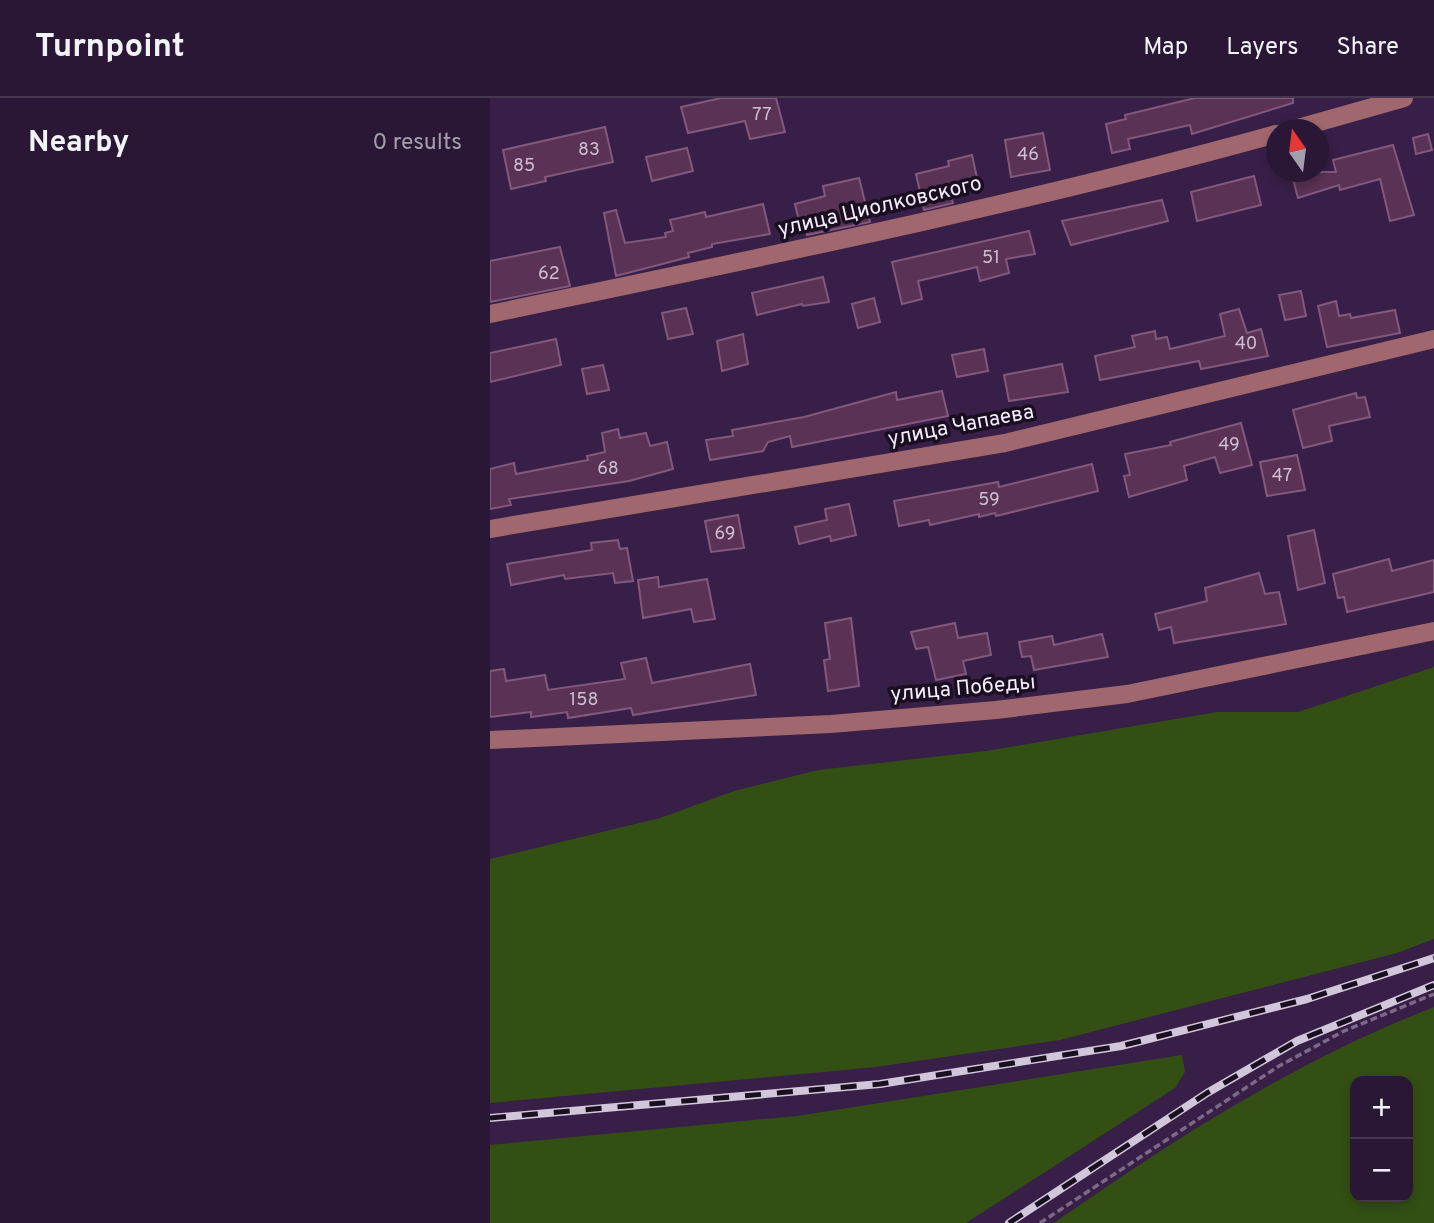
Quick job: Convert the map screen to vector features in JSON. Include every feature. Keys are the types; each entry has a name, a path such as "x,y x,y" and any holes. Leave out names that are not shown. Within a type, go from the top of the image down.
{"street":[{"path":"1329,119 1404,98"},
{"name":"улица Циолковского","path":"490,314 809,247 1135,173 1266,137"},
{"name":"улица Чапаева","path":"490,529 1005,443 1434,340"},
{"name":"улица Победы","path":"490,740 818,724 996,710 1127,694 1434,631"}],"path":[{"path":"1040,1223 1279,1066 1345,1031 1434,994"}],"green space":[{"path":"1434,667 1434,939 1397,953 1060,1040 876,1067 490,1103 490,859 660,818 734,791 818,770 986,751 1217,712 1298,712"},
{"path":"1434,1007 1434,1223 1054,1223 1145,1161 1238,1103 1334,1051"},
{"path":"1182,1055 1185,1072 1175,1088 966,1223 490,1223 490,1145 797,1116"}],"building":[{"path":"721,98 776,98 785,132 750,139 745,121 688,133 681,107"},
{"path":"1195,98 1293,98 1293,103 1192,134 1190,125 1128,139 1130,149 1112,153 1106,124 1126,119 1125,115"},
{"path":"605,127 613,162 545,177 546,181 511,189 503,150"},
{"path":"1043,133 1050,170 1011,177 1005,140"},
{"path":"1428,134 1432,150 1416,154 1413,138"},
{"path":"1393,145 1414,215 1390,221 1380,179 1340,190 1339,185 1298,198 1294,182 1329,182 1329,172 1336,172 1333,160"},
{"path":"687,148 693,171 652,181 646,157"},
{"path":"972,155 979,187 950,194 953,203 924,210 916,174 949,166 948,161"},
{"path":"1254,176 1261,205 1197,221 1191,192"},
{"path":"859,178 870,222 807,235 805,225 800,225 795,204 825,196 823,186"},
{"path":"1162,200 1168,221 1071,245 1062,221"},
{"path":"763,204 770,234 712,244 712,247 688,253 689,257 616,276 604,213 616,210 625,243 666,237 665,233 673,231 670,220 705,212 706,217"},
{"path":"1029,231 1035,254 1006,259 1009,273 980,281 977,267 918,281 922,299 902,304 892,262"},
{"path":"560,247 570,286 490,302 490,261"},
{"path":"823,277 829,302 802,304 757,315 752,293"},
{"path":"1301,291 1306,316 1285,320 1279,295"},
{"path":"874,298 880,322 858,328 852,304"},
{"path":"1336,301 1339,316 1350,314 1351,318 1395,310 1400,333 1327,347 1318,306"},
{"path":"686,308 693,334 668,339 662,313"},
{"path":"1239,309 1247,333 1261,329 1268,356 1201,369 1199,361 1100,380 1095,356 1135,347 1132,336 1155,331 1156,339 1167,337 1170,349 1225,336 1220,314"},
{"path":"743,334 748,364 722,371 717,341"},
{"path":"556,339 561,365 490,382 490,353"},
{"path":"984,349 988,371 957,377 952,355"},
{"path":"1062,364 1068,392 1009,401 1004,375"},
{"path":"603,365 609,390 587,394 582,369"},
{"path":"942,391 948,416 792,447 790,436 768,442 763,451 710,460 706,440 733,436 732,430 804,417 896,392 897,400"},
{"path":"1356,393 1357,398 1365,397 1370,417 1329,426 1332,441 1303,448 1293,410"},
{"path":"1241,423 1252,465 1220,473 1215,457 1184,466 1187,480 1129,497 1124,476 1130,475 1125,454 1171,445 1170,442"},
{"path":"618,429 620,438 646,433 650,446 667,442 673,469 629,481 509,499 511,505 490,509 490,469 514,463 516,474 588,460 587,456 605,452 602,433"},
{"path":"1297,455 1305,490 1267,496 1260,462"},
{"path":"1092,464 1098,491 996,516 995,513 979,517 979,514 930,525 929,520 899,526 894,501 998,482 999,487"},
{"path":"849,504 856,535 831,541 830,536 799,544 795,527 827,520 825,509"},
{"path":"738,515 744,548 711,552 705,521"},
{"path":"1314,530 1325,583 1298,590 1288,536"},
{"path":"618,540 620,549 627,548 633,581 615,583 613,573 565,579 564,575 511,585 507,564 592,550 591,543"},
{"path":"1389,559 1392,571 1434,560 1434,592 1347,612 1344,597 1338,598 1333,574"},
{"path":"1259,573 1265,594 1279,592 1286,624 1174,643 1171,627 1159,630 1155,614 1207,601 1205,588"},
{"path":"658,577 659,587 707,579 715,619 694,622 691,609 643,618 638,580"},
{"path":"851,618 859,686 828,691 824,660 830,659 825,623"},
{"path":"955,623 958,638 987,633 991,655 963,661 966,674 936,680 928,647 916,649 911,632"},
{"path":"1102,634 1108,657 1034,670 1031,656 1022,657 1019,642 1052,636 1054,645"},
{"path":"646,658 652,683 750,664 756,695 633,715 631,708 568,718 567,712 531,717 531,712 490,717 490,671 504,669 506,681 545,675 548,690 625,679 621,663"}],"railway":[{"path":"490,1118 880,1084 1121,1046 1307,999 1434,958"},
{"path":"1009,1223 1207,1093 1297,1041 1434,985"}]}
